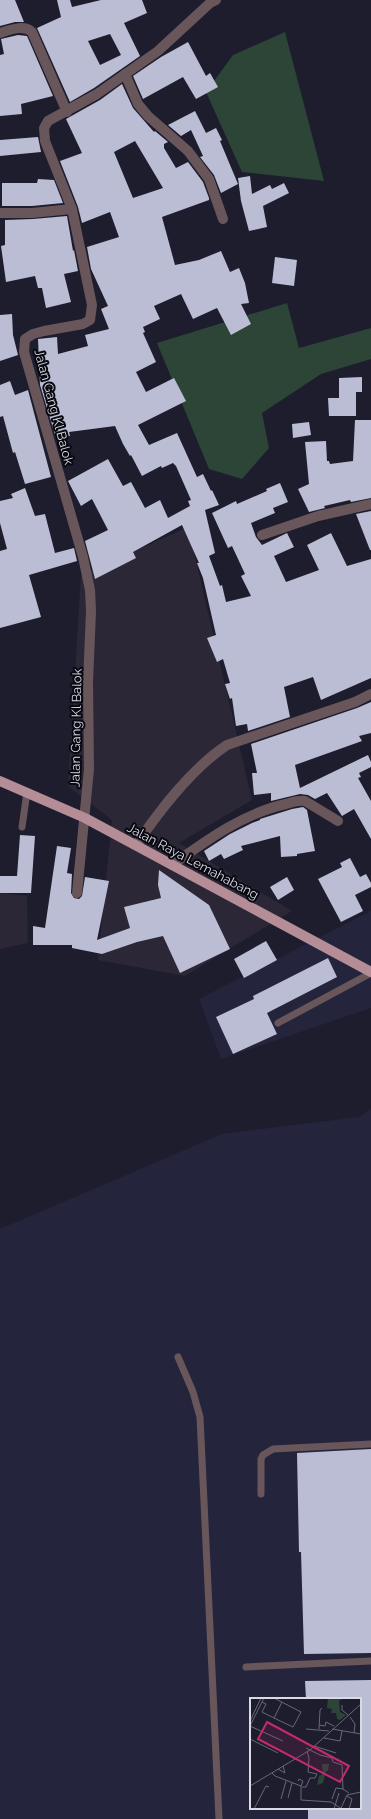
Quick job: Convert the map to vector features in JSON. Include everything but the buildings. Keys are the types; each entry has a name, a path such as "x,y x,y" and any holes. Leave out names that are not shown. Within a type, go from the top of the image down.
{"main road":[{"name":"Jalan Raya Lemahabang","path":"0,781 85,818 371,972"}],"street":[{"name":"Jalan Gang Kl Balok","path":"85,818 89,769 88,683 91,611 90,590 83,557 24,352 26,339 33,334 83,324 90,320 92,315 90,289 72,209 43,134 45,124 48,121 67,112 158,52 216,0"},
{"path":"0,33 12,29 24,28 32,32 67,112"},
{"path":"126,74 138,104 148,116 188,151 210,179 223,218"},
{"path":"0,213 32,213 72,209"},
{"path":"262,535 318,516 371,504"},
{"path":"136,845 171,799 211,756 227,745 355,702 371,694"},
{"path":"172,864 206,841 252,815 280,805 301,800 305,801 338,821"},
{"path":"77,893 85,818"}],"lane":[{"path":"22,827 28,792"},
{"path":"278,1023 371,972"},
{"path":"178,1357 193,1392 200,1417 219,1819"},
{"path":"261,1494 261,1459 263,1455 273,1449 371,1444"},
{"path":"246,1667 371,1662"}],"shaded area":[{"path":"188,527 252,800 179,843 292,911 185,976 98,960 112,820 68,786 81,575"},
{"path":"0,893 27,896 28,943 0,949"},
{"path":"371,911 371,1008 221,1059 199,999"},
{"path":"371,1109 371,1819 0,1819 0,1229 222,1134 359,1117"}],"green space":[{"path":"285,32 324,181 242,172 206,92 233,55"},
{"path":"287,303 299,348 371,328 371,359 321,374 262,413 269,448 242,479 209,469 157,343"}]}
